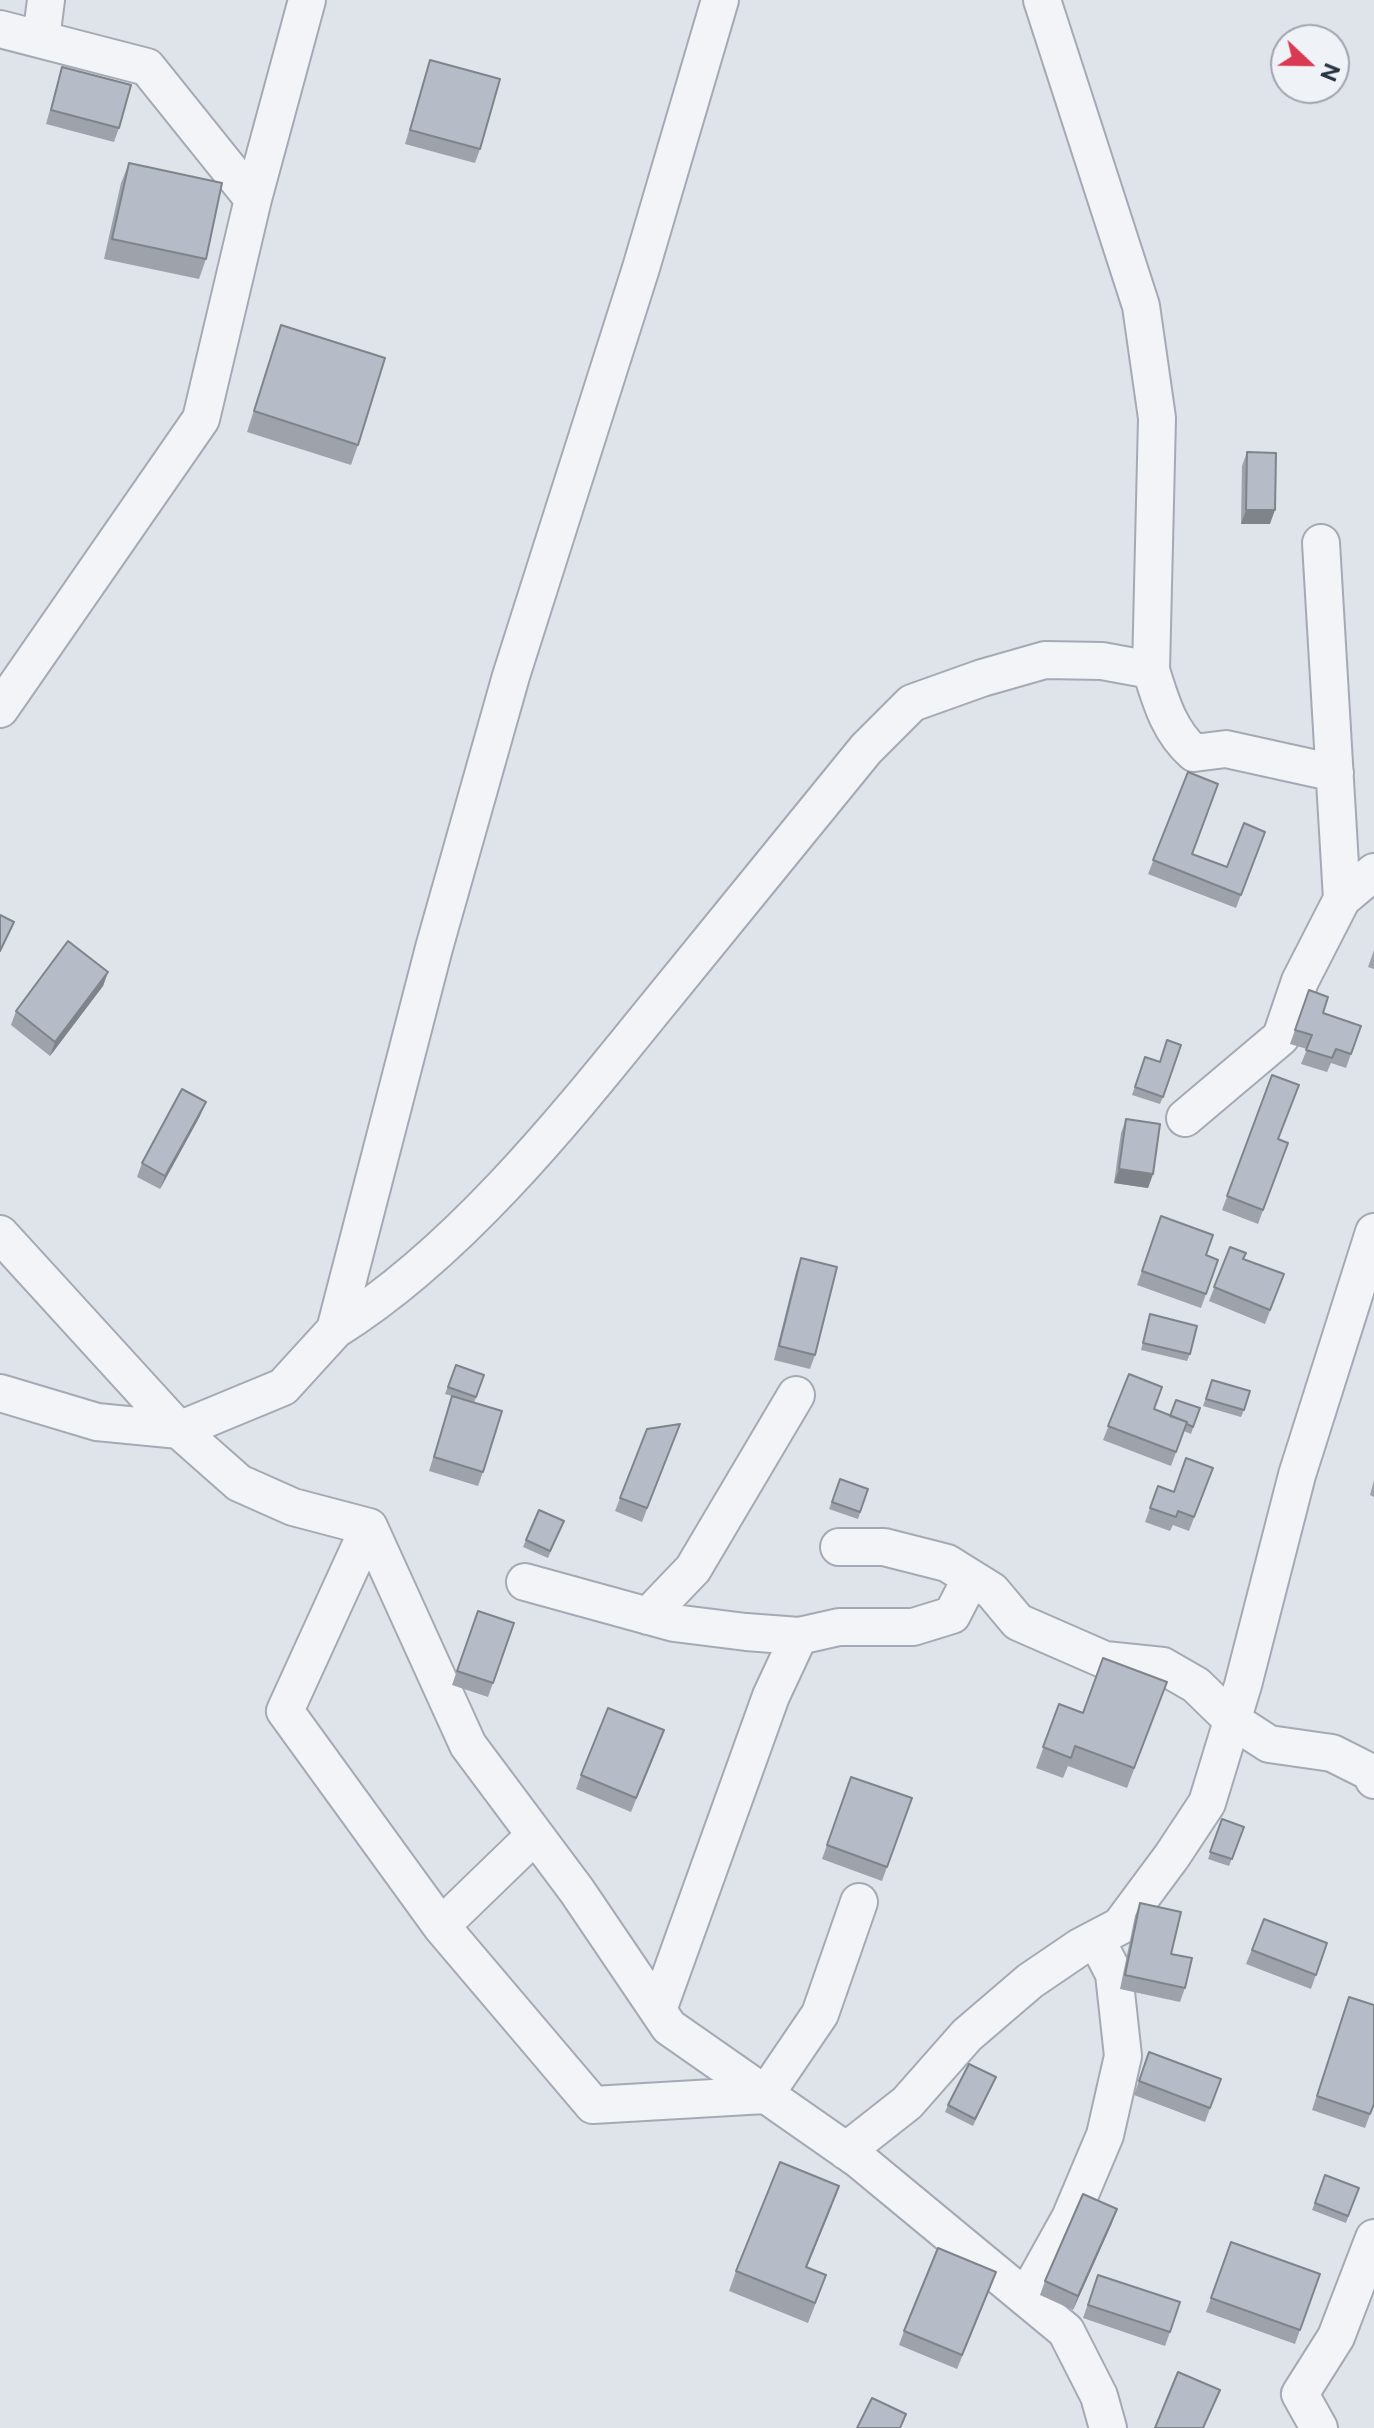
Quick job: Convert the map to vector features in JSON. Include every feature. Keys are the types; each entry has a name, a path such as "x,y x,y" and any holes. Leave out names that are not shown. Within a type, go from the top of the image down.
{"street":[{"path":"41,39 46,0"},
{"path":"0,709 201,419 253,199 307,0"},
{"path":"335,1330 434,948 511,676 641,268 720,0"},
{"path":"1042,0 1141,306 1157,418 1151,670 1162,705 1178,739 1194,753 1226,749 1335,773"},
{"path":"0,29 147,67 253,199"},
{"path":"1321,543 1342,899"},
{"path":"0,1393 97,1422 179,1430 283,1387 335,1330 370,1308 471,1219 582,1098 866,749 912,703 1045,660 1102,661 1151,670"},
{"path":"1185,1118 1281,1037 1300,981 1342,899 1374,872"},
{"path":"846,2151 907,2103 967,2035 1019,1990 1120,1926 1207,1803 1297,1475 1374,1232"},
{"path":"0,1234 179,1430 239,1483 293,1507 369,1527"},
{"path":"648,1616 693,1569 796,1395"},
{"path":"369,1527 468,1745 577,1891 669,2027 846,2151 1066,2331 1099,2396 1108,2428"},
{"path":"369,1527 285,1711 441,1926 593,2105 765,2095"},
{"path":"839,1547 884,1547 947,1563 992,1591 1018,1622 1105,1660 1163,1666 1196,1685 1232,1720 1269,1744 1332,1753 1370,1772 1374,1780"},
{"path":"525,1582 674,1623 799,1636 839,1627 913,1627 952,1615 971,1578"},
{"path":"658,2010 771,1696 799,1636"},
{"path":"441,1926 535,1835"},
{"path":"765,2095 820,2014 859,1902"},
{"path":"1026,2297 1070,2218 1105,2135 1123,2056 1114,1974 1096,1939"},
{"path":"1319,2428 1300,2394 1336,2337 1374,2238"}],"building":[{"path":"430,60 500,79 480,149 410,130"},
{"path":"62,67 131,85 119,128 51,110"},
{"path":"129,163 222,183 206,259 112,239"},
{"path":"281,325 385,358 358,445 254,411"},
{"path":"1247,452 1276,453 1275,510 1246,510"},
{"path":"1188,772 1218,784 1192,854 1227,867 1244,823 1265,832 1241,895 1153,860"},
{"path":"0,915 14,922 0,951"},
{"path":"68,941 108,972 55,1042 16,1011"},
{"path":"1309,990 1328,997 1323,1013 1361,1026 1351,1054 1336,1049 1332,1058 1306,1050 1312,1035 1295,1030"},
{"path":"1167,1040 1181,1045 1163,1097 1135,1087 1145,1057 1160,1062"},
{"path":"1272,1075 1299,1085 1278,1139 1288,1143 1263,1210 1227,1196"},
{"path":"182,1089 206,1102 165,1176 142,1163"},
{"path":"1126,1119 1160,1124 1153,1174 1119,1169"},
{"path":"1161,1216 1213,1235 1206,1255 1218,1260 1206,1294 1142,1271"},
{"path":"1230,1247 1246,1253 1243,1259 1284,1274 1270,1310 1214,1287"},
{"path":"801,1258 837,1267 815,1355 779,1346"},
{"path":"1150,1314 1197,1326 1190,1354 1143,1343"},
{"path":"456,1365 484,1375 476,1397 448,1387"},
{"path":"1129,1374 1162,1387 1154,1409 1187,1422 1176,1452 1108,1426"},
{"path":"1212,1380 1250,1391 1244,1410 1206,1399"},
{"path":"452,1396 502,1411 483,1472 434,1457"},
{"path":"1176,1400 1200,1408 1193,1427 1170,1416"},
{"path":"680,1424 647,1508 620,1498 647,1429"},
{"path":"1186,1458 1213,1468 1194,1517 1178,1511 1176,1517 1150,1508 1158,1486 1174,1492"},
{"path":"840,1479 868,1489 860,1512 832,1502"},
{"path":"539,1510 564,1521 550,1551 526,1540"},
{"path":"478,1611 514,1623 493,1683 457,1671"},
{"path":"1103,1658 1167,1682 1134,1768 1075,1746 1071,1758 1043,1747 1059,1704 1083,1713"},
{"path":"608,1708 664,1730 636,1798 581,1775"},
{"path":"851,1777 912,1798 887,1867 827,1845"},
{"path":"1222,1819 1244,1827 1232,1859 1210,1852"},
{"path":"1140,1903 1181,1912 1171,1954 1192,1958 1185,1988 1125,1975"},
{"path":"1264,1919 1327,1943 1316,1975 1252,1950"},
{"path":"1349,1997 1374,2005 1374,2104 1370,2114 1317,2096"},
{"path":"1149,2052 1221,2079 1210,2108 1139,2081"},
{"path":"969,2064 996,2077 975,2119 948,2105"},
{"path":"780,2162 839,2186 806,2267 826,2275 815,2303 736,2271"},
{"path":"1325,2175 1359,2188 1348,2216 1315,2203"},
{"path":"1083,2194 1117,2209 1078,2296 1045,2281"},
{"path":"1231,2242 1320,2274 1300,2330 1211,2298"},
{"path":"938,2248 996,2272 962,2355 904,2331"},
{"path":"1098,2275 1180,2302 1170,2332 1088,2305"},
{"path":"1178,2372 1220,2390 1203,2428 1155,2428"},
{"path":"872,2398 906,2414 900,2428 857,2428"}]}
